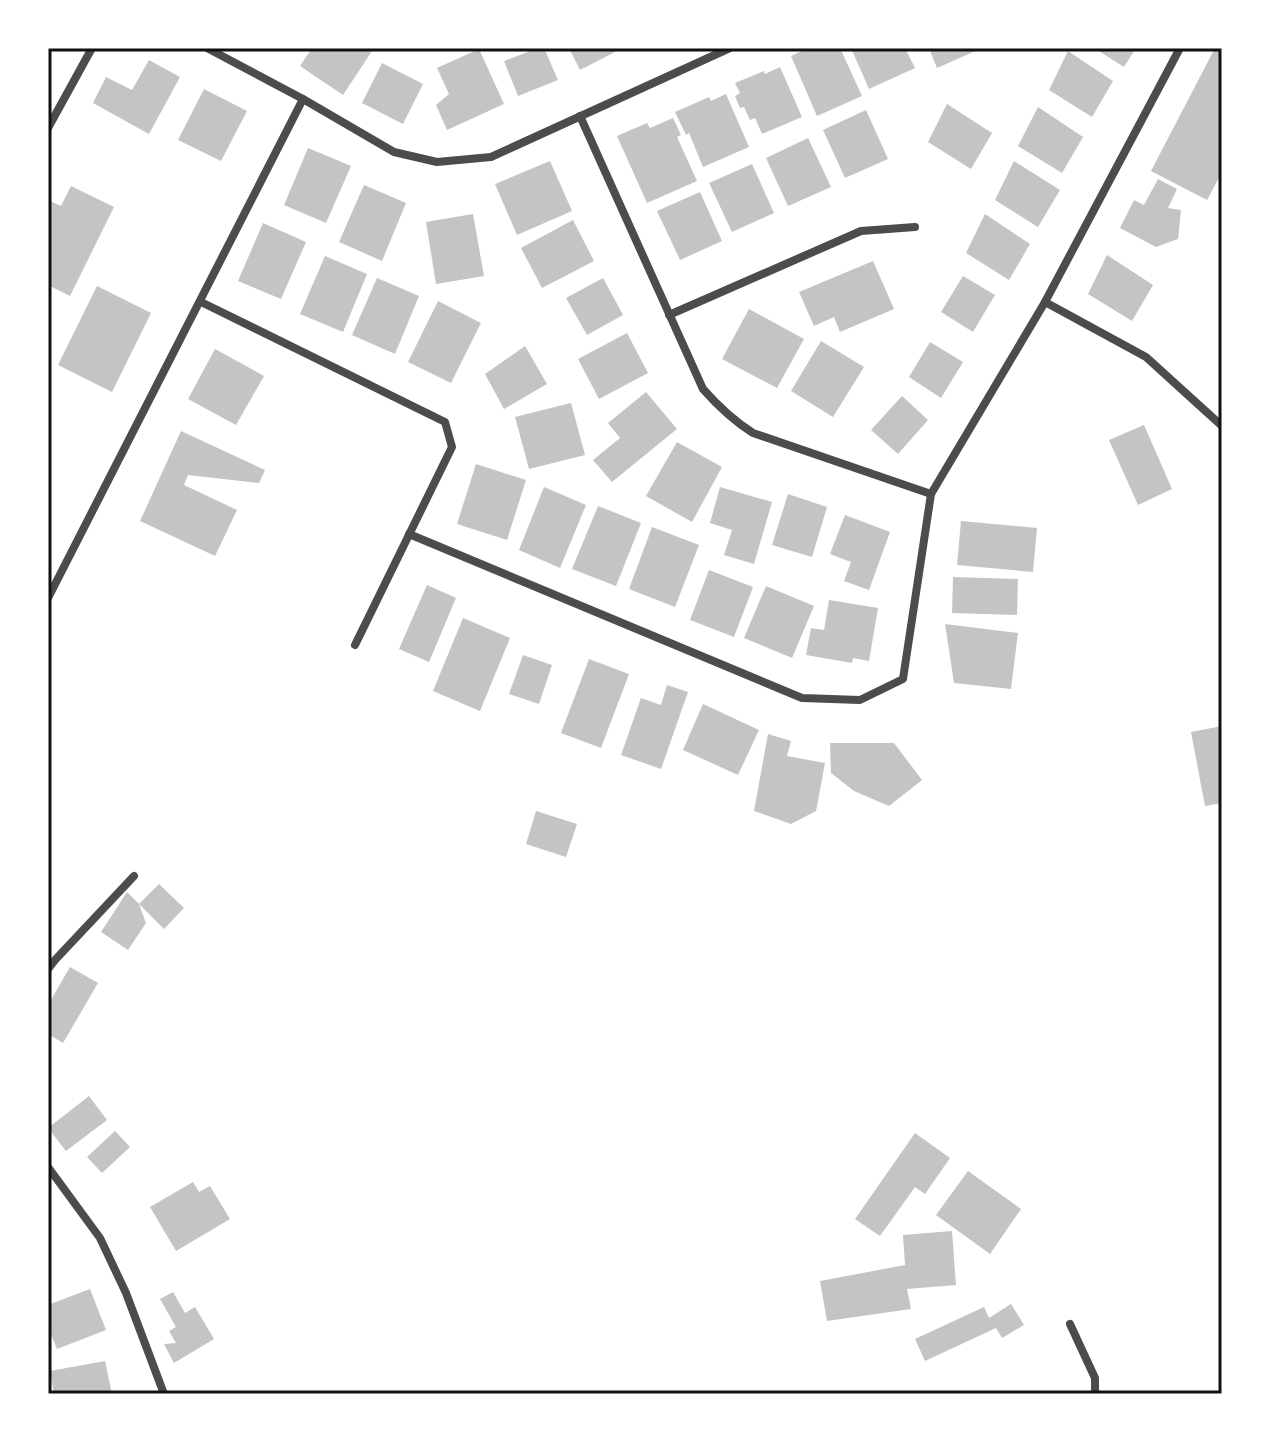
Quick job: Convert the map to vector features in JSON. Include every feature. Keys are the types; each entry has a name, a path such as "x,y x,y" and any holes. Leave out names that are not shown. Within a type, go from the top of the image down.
{"street":[{"path":"48,128 92,48"},
{"path":"207,48 394,152 437,162 491,157 730,48"},
{"path":"409,534 802,698 860,700 903,679 931,494 1045,302 1180,48"},
{"path":"48,598 303,99"},
{"path":"580,116 703,389 735,421 753,433 931,494"},
{"path":"669,315 861,231 915,227"},
{"path":"201,302 445,422 452,447 355,645"},
{"path":"1045,302 1146,357 1222,426"},
{"path":"48,969 134,876"},
{"path":"48,1167 100,1238 126,1293 164,1394"},
{"path":"1070,1324 1095,1378 1095,1394"}],"building":[{"path":"312,48 374,48 343,95 300,66"},
{"path":"526,48 544,48 558,80 518,96 504,61 528,52"},
{"path":"569,48 616,48 617,51 580,70"},
{"path":"808,48 840,48 862,96 817,116 791,56"},
{"path":"851,48 905,48 915,68 869,89"},
{"path":"929,48 982,48 937,68"},
{"path":"1094,48 1136,48 1124,67"},
{"path":"1215,48 1222,48 1222,172 1207,200 1151,171"},
{"path":"479,49 504,104 447,130 436,105 449,94 437,68"},
{"path":"1068,51 1113,81 1092,117 1049,90"},
{"path":"149,60 180,77 149,134 93,103 106,77 132,90"},
{"path":"382,63 423,84 403,124 362,103"},
{"path":"780,67 802,117 762,134 755,118 750,120 744,107 740,108 735,96 740,93 735,83"},
{"path":"204,89 247,111 221,161 178,140"},
{"path":"726,94 749,147 703,167 689,133 686,135 675,112 709,97 711,101"},
{"path":"947,104 992,133 971,169 928,142"},
{"path":"1038,107 1083,137 1062,173 1018,146"},
{"path":"866,110 888,159 845,178 823,130"},
{"path":"673,118 681,135 677,137 697,181 647,203 617,136 647,123 650,128"},
{"path":"808,138 831,187 788,206 766,158"},
{"path":"308,148 351,166 326,223 284,205"},
{"path":"550,161 572,211 517,235 495,184"},
{"path":"1014,161 1060,190 1038,227 995,200"},
{"path":"752,164 774,213 732,232 709,183"},
{"path":"1158,179 1177,189 1168,208 1181,210 1178,239 1156,247 1120,228 1134,200 1144,205"},
{"path":"364,185 406,203 382,261 339,242"},
{"path":"71,186 114,207 70,296 48,285 48,200 61,206"},
{"path":"700,192 722,241 680,260 657,211"},
{"path":"473,214 484,276 436,284 426,222"},
{"path":"985,214 1030,244 1009,280 966,253"},
{"path":"573,220 594,261 542,288 521,248"},
{"path":"263,223 306,242 281,299 238,281"},
{"path":"1107,255 1153,285 1132,321 1088,294"},
{"path":"325,256 367,274 343,332 300,314"},
{"path":"873,261 894,309 840,332 834,317 814,326 799,292"},
{"path":"963,276 995,295 973,332 941,312"},
{"path":"377,278 419,296 395,354 352,335"},
{"path":"603,278 623,315 587,335 566,298"},
{"path":"97,286 151,313 112,392 58,365"},
{"path":"438,301 481,323 451,383 408,362"},
{"path":"749,309 804,339 777,388 722,359"},
{"path":"627,333 648,373 599,399 578,359"},
{"path":"821,341 864,367 833,417 791,391"},
{"path":"930,342 963,362 941,398 909,377"},
{"path":"525,346 547,384 504,409 485,374"},
{"path":"215,349 264,376 236,425 188,399"},
{"path":"646,392 677,429 612,482 593,460 620,438 608,423"},
{"path":"902,396 928,420 898,454 871,430"},
{"path":"571,403 585,455 529,469 515,417"},
{"path":"1144,425 1172,489 1138,505 1109,440"},
{"path":"181,431 265,470 259,483 188,475 184,485 237,510 215,556 140,521"},
{"path":"677,442 722,467 692,522 646,496"},
{"path":"476,464 526,480 507,540 457,524"},
{"path":"544,487 586,505 560,568 519,550"},
{"path":"720,487 772,502 754,564 724,555 732,530 710,523"},
{"path":"788,494 827,507 812,557 772,545"},
{"path":"598,506 641,523 616,586 572,569"},
{"path":"845,515 890,532 869,590 844,581 851,562 830,554"},
{"path":"961,521 1037,528 1033,572 957,565"},
{"path":"652,527 699,545 675,607 629,589"},
{"path":"709,570 753,587 734,637 690,620"},
{"path":"953,577 1018,579 1017,615 952,613"},
{"path":"427,585 456,598 429,662 399,649"},
{"path":"766,586 814,606 792,658 744,638"},
{"path":"829,600 878,608 869,661 853,658 852,663 806,655 811,628 824,630"},
{"path":"463,618 510,638 480,711 433,691"},
{"path":"945,624 1018,633 1011,689 954,683"},
{"path":"523,655 552,665 539,704 509,694"},
{"path":"589,659 629,674 601,748 561,733"},
{"path":"667,685 688,692 661,769 621,755 641,698 661,705"},
{"path":"703,704 759,730 738,775 683,750"},
{"path":"1222,726 1222,803 1205,806 1191,732"},
{"path":"768,734 791,741 787,756 825,763 816,811 791,824 754,811"},
{"path":"830,743 894,743 922,780 889,806 854,791 831,773"},
{"path":"536,811 577,824 566,857 526,844"},
{"path":"159,884 184,908 164,929 139,904"},
{"path":"127,892 139,904 146,923 128,950 101,932"},
{"path":"70,967 98,983 63,1043 48,1034 48,1005"},
{"path":"89,1096 107,1120 66,1151 48,1128"},
{"path":"115,1131 130,1147 102,1173 87,1157"},
{"path":"915,1133 950,1158 925,1194 915,1187 880,1236 855,1219"},
{"path":"968,1171 1021,1209 990,1254 936,1215"},
{"path":"193,1182 199,1192 210,1186 230,1219 176,1251 150,1207"},
{"path":"952,1231 956,1285 907,1289 911,1309 827,1321 820,1281 905,1265 903,1235"},
{"path":"90,1289 106,1330 57,1349 48,1327 48,1305"},
{"path":"173,1292 185,1313 195,1307 214,1339 174,1363 164,1344 176,1343 169,1331 176,1327 160,1299"},
{"path":"1011,1304 1024,1325 1002,1338 996,1328 925,1361 915,1339 984,1307 989,1318"},
{"path":"105,1361 112,1394 54,1394 50,1371"}]}
